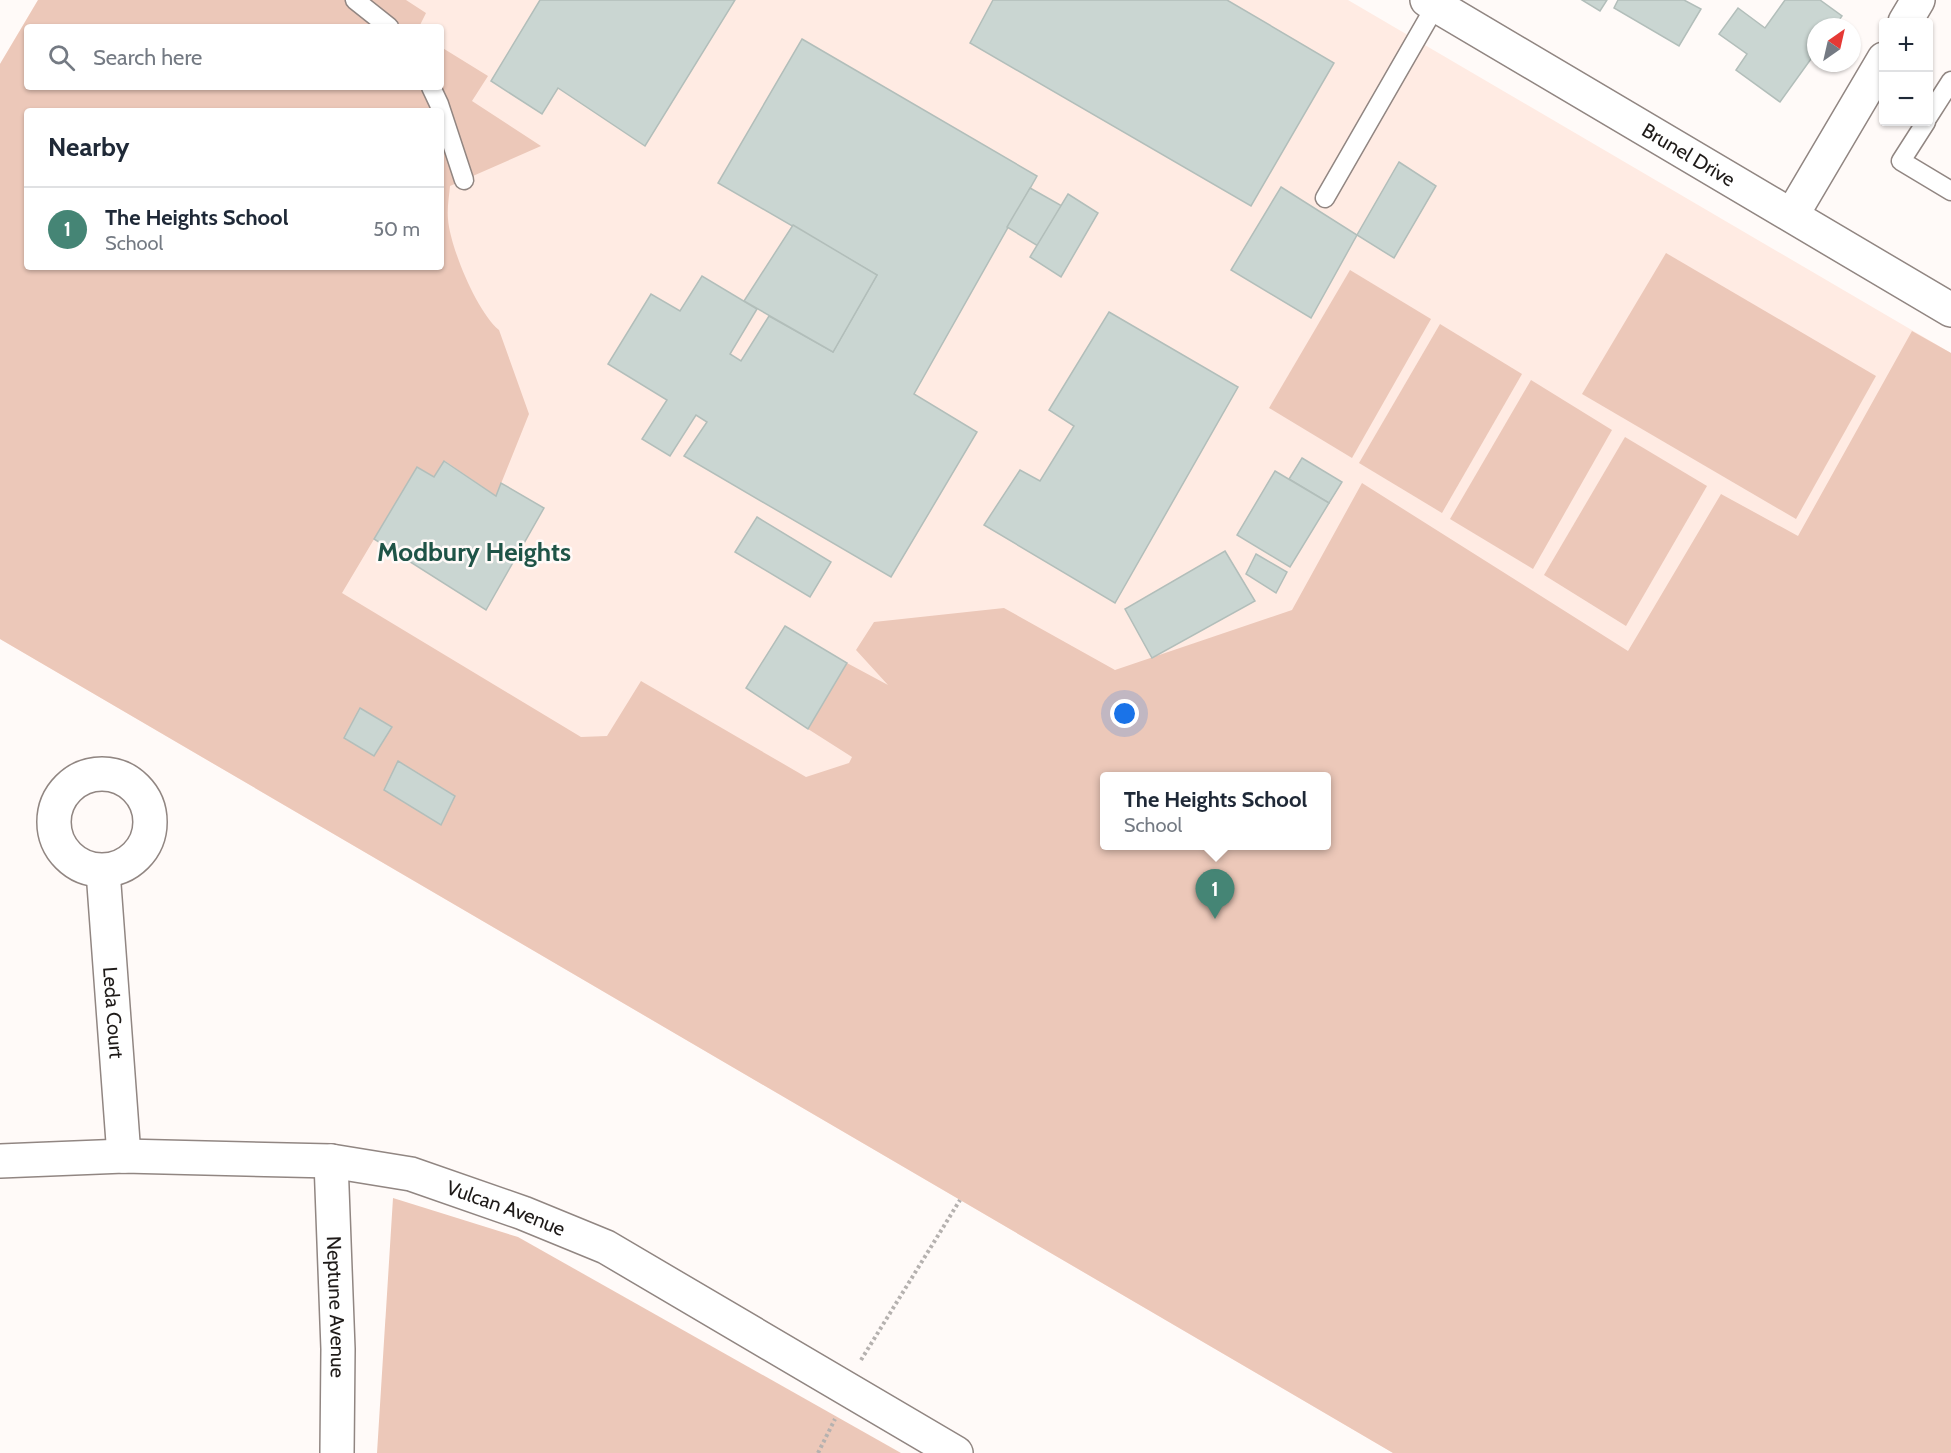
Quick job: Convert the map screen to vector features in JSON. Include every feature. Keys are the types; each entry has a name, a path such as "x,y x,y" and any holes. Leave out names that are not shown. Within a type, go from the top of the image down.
{"street":[{"path":"1907,18 1918,0"},
{"name":"Brunel Drive","path":"1432,2 1951,310"},
{"path":"1792,215 1879,67"},
{"name":"Leda Court","path":"103,871 124,1156"},
{"name":"Vulcan Avenue","path":"0,1161 124,1156 331,1161 411,1174 523,1213 606,1247 956,1453"},
{"name":"Neptune Avenue","path":"331,1161 338,1349 337,1453"}],"lane":[{"path":"355,0 385,24"},
{"path":"1325,198 1432,2"},
{"path":"432,90 440,108"},
{"path":"1933,112 1949,90"},
{"path":"444,119 464,180"},
{"path":"1923,126 1901,161 1951,191"}],"path":[{"path":"845,1386 960,1200"}],"shaded area":[{"path":"38,0 1348,0 1951,353 1951,1453 1393,1453 0,639 0,64"},
{"path":"38,0 406,0 426,13 420,24 24,24 24,90 444,90 444,49 488,76 472,101 541,146 450,186 448,219 459,262 482,309 499,330 529,414 496,496 445,461 434,477 417,467 342,593 581,737 607,736 641,681 806,777 849,763 852,757 808,729 847,663 888,685 856,650 874,622 1004,608 1115,670 1292,610 1362,483 1628,651 1721,494 1798,536 1912,331 1951,353 1951,1453 1393,1453 0,639 0,64"},
{"path":"1666,253 1876,376 1796,519 1582,394"},
{"path":"1350,270 1431,319 1352,458 1269,408"},
{"path":"1440,324 1522,374 1442,513 1359,463"},
{"path":"1531,380 1612,430 1533,569 1450,519"},
{"path":"1625,437 1707,486 1626,626 1544,575"},
{"path":"393,1198 518,1237 901,1453 377,1453"}],"building":[{"path":"540,0 735,0 645,146 558,88 542,114 491,81"},
{"path":"993,0 1227,0 1334,63 1251,206 970,43"},
{"path":"1582,0 1607,0 1600,11"},
{"path":"1618,0 1684,0 1701,9 1679,46 1614,8"},
{"path":"1785,0 1820,0 1842,16 1841,18 1807,18 1807,64 1780,102 1736,70 1747,54 1719,34 1738,8 1765,28"},
{"path":"802,39 1037,176 914,394 977,432 891,577 684,456 707,422 696,415 670,456 642,439 667,400 608,364 651,294 680,311 702,276 757,309 730,354 741,361 769,316 833,352 877,275 718,183"},
{"path":"1399,162 1436,186 1394,258 1357,235"},
{"path":"1281,187 1357,235 1311,318 1231,270"},
{"path":"1030,188 1062,206 1038,246 1007,227"},
{"path":"1068,194 1098,213 1061,277 1030,257"},
{"path":"793,225 877,275 833,352 744,301"},
{"path":"1109,312 1238,387 1115,603 984,525 1020,470 1040,481 1074,426 1049,410"},
{"path":"1302,458 1342,482 1329,503 1289,479"},
{"path":"444,461 496,496 501,483 544,508 486,610 374,539 417,467 434,477"},
{"path":"1275,471 1329,503 1290,567 1237,535"},
{"path":"757,517 831,562 810,597 735,552"},
{"path":"1225,551 1255,601 1152,658 1125,609"},
{"path":"1256,554 1287,572 1276,593 1246,574"},
{"path":"785,626 847,663 808,729 746,688"},
{"path":"360,708 392,727 374,756 344,738"},
{"path":"398,761 455,796 441,825 384,790"}],"place":[{"name":"The Heights School","path":"1215,919"}],"district":[{"name":"Modbury Heights","path":"474,552"}]}
